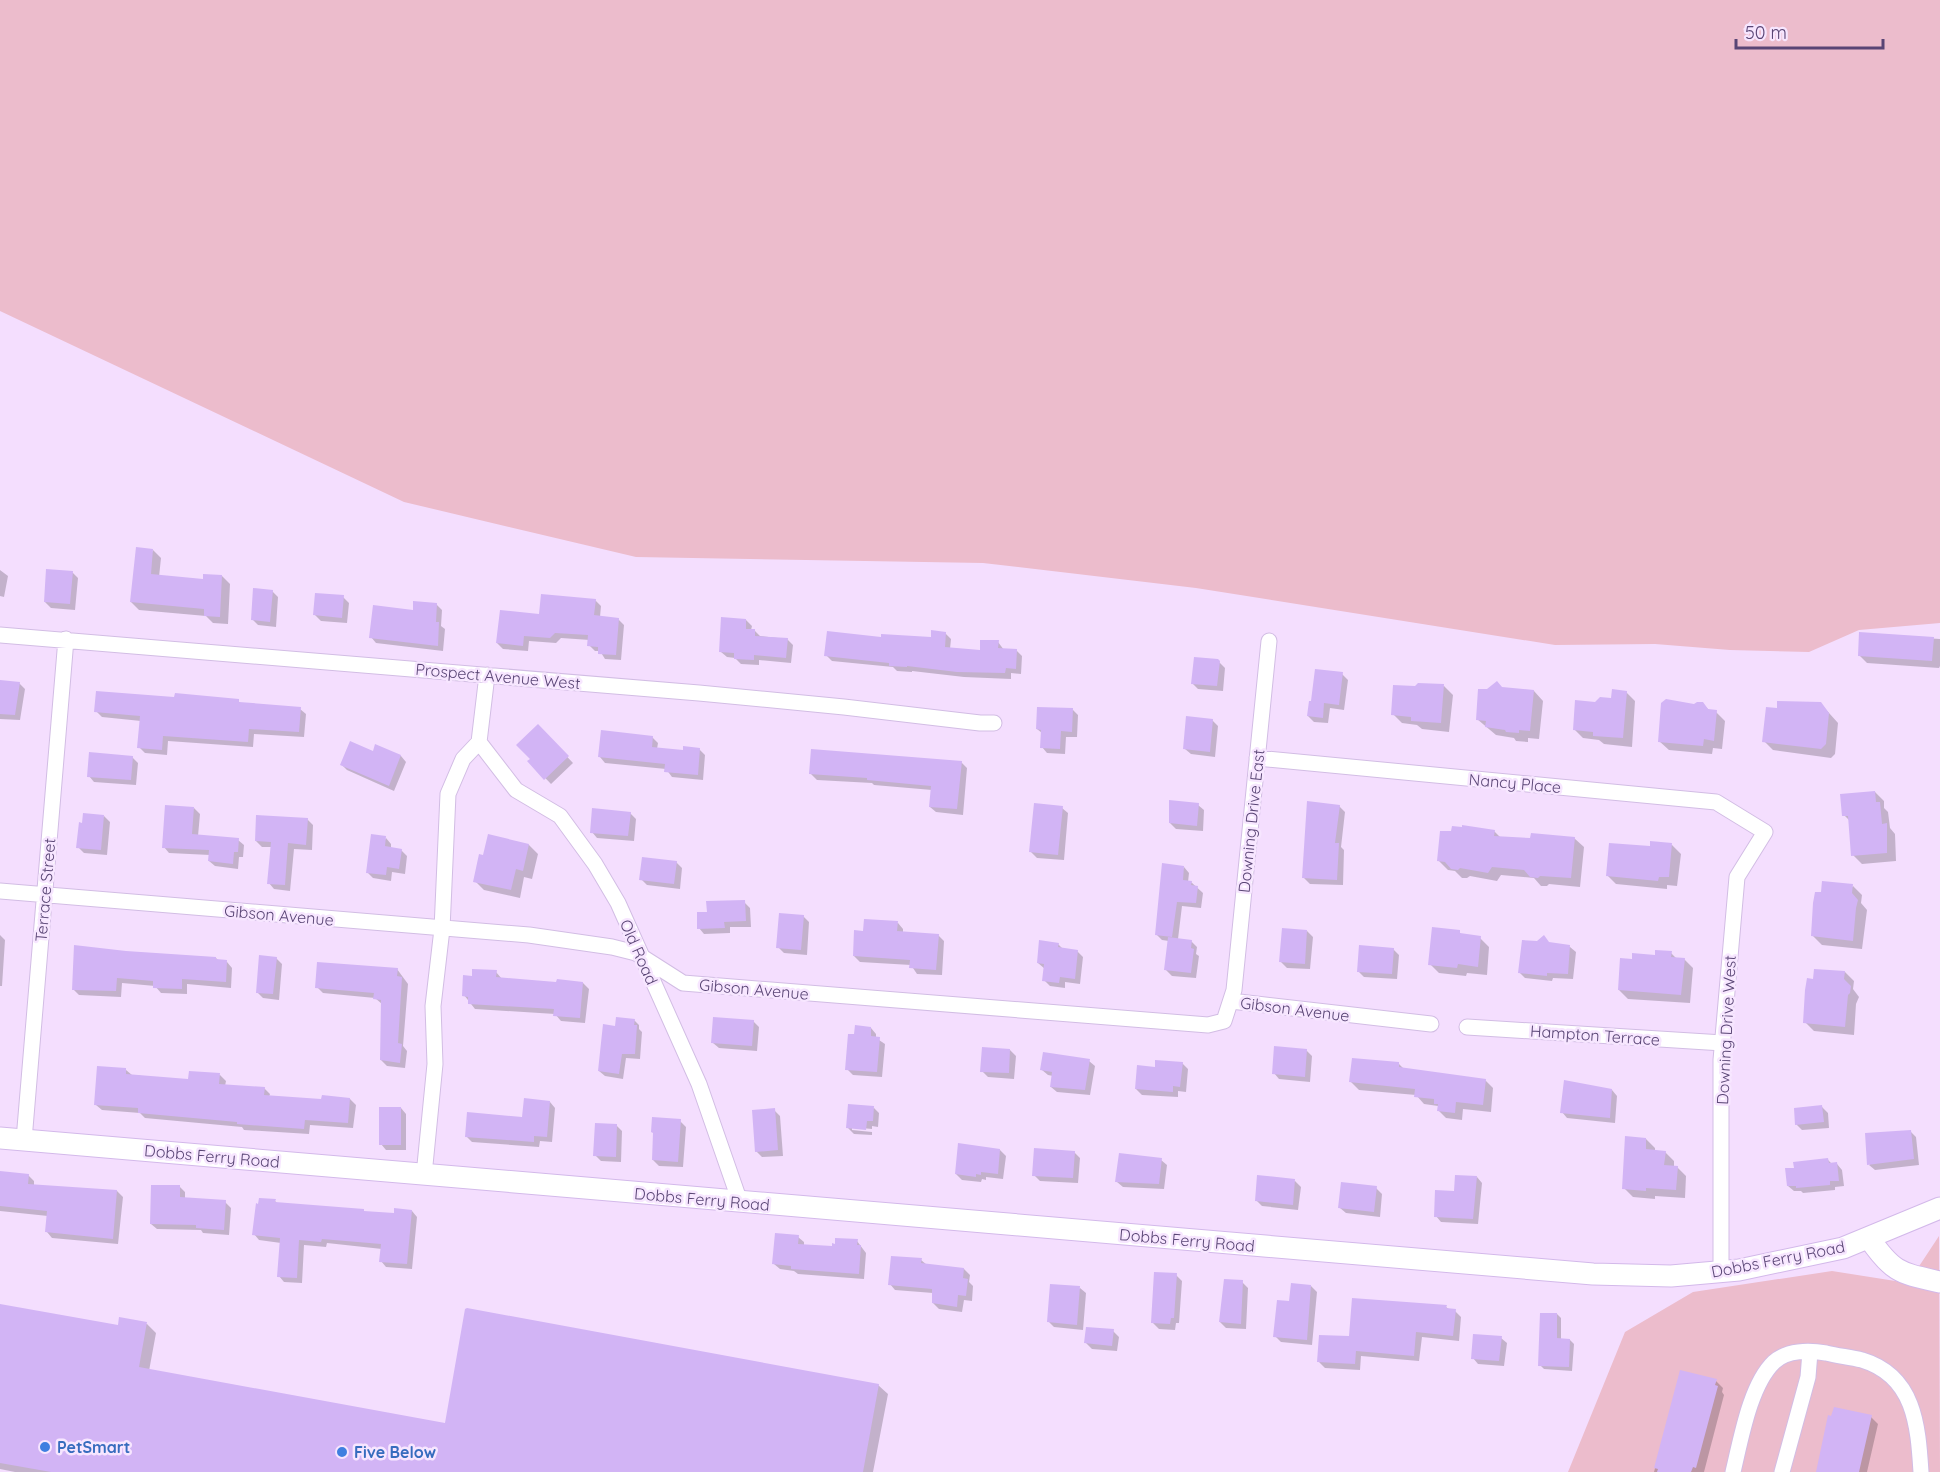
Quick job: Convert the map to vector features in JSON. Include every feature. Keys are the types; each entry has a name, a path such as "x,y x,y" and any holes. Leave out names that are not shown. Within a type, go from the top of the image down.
{"main road":[{"name":"Dobbs Ferry Road","path":"0,1138 1593,1274 1671,1276 1738,1270 1843,1248 1940,1208"},
{"path":"1869,1238 1882,1257 1901,1273 1940,1282"}],"street":[{"name":"Prospect Avenue West","path":"0,635 821,704 994,723"},
{"name":"Terrace Street","path":"24,1140 66,639"},
{"name":"Downing Drive East","path":"1231,1001 1234,990 1269,641"},
{"path":"424,1175 435,1064 433,1006 442,929 448,794 463,759 479,742 487,675"},
{"name":"Old Road","path":"479,742 516,790 560,816 595,864 618,903 699,1084 740,1202"},
{"name":"Nancy Place","path":"1257,759 1716,802 1765,832"},
{"name":"Downing Drive West","path":"1721,1271 1723,1044 1737,877 1765,832"},
{"name":"Gibson Avenue","path":"0,891 529,935 612,947 636,953 683,983 1208,1025 1224,1021 1231,1001 1431,1024"},
{"name":"Hampton Terrace","path":"1467,1027 1723,1044"},
{"path":"1782,1472 1808,1377 1810,1352"},
{"path":"1733,1472 1741,1437 1760,1377 1775,1360 1786,1353 1810,1352 1863,1361 1892,1376 1904,1391 1914,1412 1919,1438 1921,1472"}],"shaded area":[{"path":"0,0 1940,0 1940,623 1859,630 1809,652 1730,650 1655,644 1555,645 1196,588 983,563 636,557 404,502 0,311"},
{"path":"1939,1236 1940,1472 1568,1472 1625,1332 1693,1292 1832,1271 1908,1283"}],"building":[{"path":"136,547 153,549 151,574 203,579 203,574 222,575 220,617 204,616 204,609 130,602"},
{"path":"46,569 73,571 70,604 44,602"},
{"path":"253,588 273,590 270,622 251,620"},
{"path":"315,593 344,595 342,618 313,615"},
{"path":"541,594 596,599 594,615 619,618 616,655 598,654 598,647 587,646 588,635 555,633 550,638 524,636 523,646 496,643 500,610 539,614"},
{"path":"413,601 437,603 438,646 369,638 373,605 413,610"},
{"path":"721,617 746,619 746,629 755,629 755,636 788,638 786,658 754,655 754,660 734,659 734,653 719,652"},
{"path":"931,630 946,632 945,647 980,650 980,640 999,640 998,648 1017,649 1016,669 1006,668 1005,673 957,672 889,666 889,663 824,656 827,631 881,637 881,634 931,637"},
{"path":"1859,632 1934,637 1932,661 1858,656"},
{"path":"1194,657 1220,661 1217,686 1191,684"},
{"path":"1315,669 1343,672 1339,705 1324,703 1323,718 1307,716"},
{"path":"0,680 20,682 15,715 0,714"},
{"path":"1497,681 1502,687 1534,690 1530,731 1506,732 1485,727 1486,721 1476,720 1478,689 1487,689"},
{"path":"1418,683 1444,684 1441,723 1411,721 1411,717 1391,715 1393,685 1415,686"},
{"path":"1612,689 1627,691 1623,738 1593,736 1593,732 1573,730 1575,700 1595,702 1600,697 1611,698"},
{"path":"96,691 174,697 175,693 239,699 239,702 301,707 299,732 249,729 248,742 163,736 162,750 137,748 140,716 94,712"},
{"path":"1666,699 1694,704 1703,702 1708,709 1717,710 1714,741 1704,739 1703,746 1658,742 1661,703"},
{"path":"1777,701 1821,702 1829,713 1826,744 1821,749 1762,742 1766,707 1777,708"},
{"path":"1037,707 1073,708 1072,732 1061,731 1060,749 1040,748 1041,730 1036,729"},
{"path":"1186,716 1213,719 1210,752 1183,749"},
{"path":"538,724 569,756 544,780 527,761 530,759 516,745"},
{"path":"601,730 653,736 652,747 683,750 683,746 700,748 698,775 664,772 665,764 598,757"},
{"path":"350,741 373,751 375,744 401,755 389,786 340,765"},
{"path":"811,749 962,761 957,809 929,807 931,786 809,774"},
{"path":"89,752 133,756 131,780 87,777"},
{"path":"1875,791 1876,802 1880,802 1882,824 1887,823 1887,853 1851,856 1848,816 1842,816 1840,794"},
{"path":"1169,800 1199,803 1197,826 1169,823"},
{"path":"1307,801 1340,805 1335,843 1339,843 1337,880 1302,878"},
{"path":"1034,803 1063,806 1058,855 1029,852"},
{"path":"165,805 194,807 192,834 239,838 238,852 234,852 233,864 208,861 209,850 162,848"},
{"path":"592,808 631,812 628,836 590,833"},
{"path":"83,813 104,815 101,850 76,848 79,822 82,823"},
{"path":"256,815 308,818 306,845 288,843 285,885 267,884 271,842 255,841"},
{"path":"1462,825 1495,830 1494,836 1530,838 1531,833 1575,837 1571,878 1530,877 1524,870 1492,867 1488,873 1460,868 1451,869 1445,862 1437,861 1440,831 1451,831 1452,826 1462,827"},
{"path":"371,834 386,836 385,846 402,849 399,869 387,867 386,875 366,873"},
{"path":"488,834 529,844 523,871 516,869 511,890 473,882 479,854 483,855"},
{"path":"1650,841 1672,843 1669,877 1659,877 1658,881 1606,876 1609,843 1650,846"},
{"path":"642,857 677,861 674,884 639,880"},
{"path":"1162,863 1184,866 1183,880 1192,881 1191,885 1198,886 1196,903 1177,902 1172,937 1155,935"},
{"path":"1822,881 1853,884 1852,893 1858,900 1853,941 1811,936 1815,892 1821,892"},
{"path":"745,900 746,921 724,922 725,928 697,929 697,912 707,912 706,901"},
{"path":"779,913 804,915 801,950 776,948"},
{"path":"864,919 898,921 897,931 939,934 936,970 909,968 910,960 853,956 854,930 863,931"},
{"path":"1432,927 1460,930 1460,933 1481,936 1478,967 1458,964 1457,968 1428,965"},
{"path":"1282,928 1307,930 1305,964 1279,962"},
{"path":"1544,935 1549,942 1570,945 1568,974 1547,973 1547,976 1518,973 1522,940 1537,941"},
{"path":"1168,937 1192,940 1191,948 1194,949 1191,973 1164,970"},
{"path":"1039,940 1059,943 1058,947 1078,950 1075,979 1060,977 1059,983 1042,981 1044,964 1037,963"},
{"path":"74,945 216,957 216,959 227,960 226,982 182,979 182,989 153,988 153,981 117,978 116,991 72,990"},
{"path":"1359,945 1394,948 1392,974 1357,972"},
{"path":"1655,950 1672,951 1671,957 1685,958 1681,995 1618,990 1620,958 1632,959 1632,953 1655,955"},
{"path":"259,955 277,957 273,994 256,993"},
{"path":"317,962 398,968 397,976 402,977 398,1043 402,1044 400,1063 380,1060 381,1000 373,999 374,993 315,988"},
{"path":"472,969 497,970 496,977 583,982 580,1018 553,1016 554,1009 468,1004 468,997 462,996 463,975 472,976"},
{"path":"1814,969 1845,971 1844,979 1851,986 1845,1027 1803,1023 1807,978 1813,979"},
{"path":"616,1017 635,1019 634,1025 637,1025 635,1054 622,1054 619,1074 598,1071 603,1024 615,1026"},
{"path":"713,1017 754,1020 752,1046 711,1043"},
{"path":"855,1025 871,1027 871,1036 880,1037 877,1072 845,1070 848,1034 854,1034"},
{"path":"1274,1046 1307,1049 1305,1077 1272,1074"},
{"path":"982,1047 1010,1049 1009,1073 980,1072"},
{"path":"1043,1052 1090,1059 1085,1090 1050,1087 1052,1072 1040,1070"},
{"path":"1352,1058 1399,1062 1399,1067 1486,1079 1483,1105 1456,1102 1455,1113 1437,1111 1438,1104 1434,1104 1434,1099 1414,1097 1415,1089 1349,1082"},
{"path":"1155,1060 1183,1062 1180,1087 1173,1086 1173,1092 1135,1089 1137,1065 1155,1067"},
{"path":"97,1066 126,1068 126,1074 188,1079 189,1071 220,1073 219,1084 265,1087 264,1095 321,1099 322,1095 350,1098 348,1123 305,1120 304,1129 138,1113 138,1108 94,1105"},
{"path":"1564,1080 1612,1089 1610,1118 1560,1113"},
{"path":"524,1098 550,1101 547,1137 534,1136 534,1142 465,1137 467,1112 522,1117"},
{"path":"848,1104 874,1106 873,1121 867,1121 866,1130 846,1128"},
{"path":"1822,1105 1824,1122 1795,1125 1794,1108"},
{"path":"379,1107 401,1107 401,1145 379,1145"},
{"path":"775,1108 778,1150 755,1152 752,1110"},
{"path":"652,1117 681,1119 678,1162 652,1160"},
{"path":"595,1123 617,1124 616,1157 593,1156"},
{"path":"1911,1130 1914,1159 1867,1165 1865,1133"},
{"path":"1625,1136 1646,1138 1646,1149 1666,1151 1664,1165 1678,1166 1676,1190 1622,1189"},
{"path":"958,1143 1000,1149 998,1174 981,1172 981,1175 976,1174 976,1177 955,1174"},
{"path":"1034,1148 1075,1151 1073,1178 1032,1176"},
{"path":"1119,1153 1162,1158 1159,1184 1115,1182"},
{"path":"1828,1158 1829,1163 1837,1162 1839,1181 1830,1181 1830,1185 1796,1188 1796,1186 1787,1186 1785,1168 1794,1168 1793,1162"},
{"path":"0,1171 29,1174 28,1184 117,1190 113,1239 45,1232 47,1211 0,1206"},
{"path":"1257,1175 1295,1179 1293,1205 1255,1201"},
{"path":"1455,1175 1477,1176 1473,1219 1434,1217 1435,1190 1454,1191"},
{"path":"1341,1182 1377,1186 1374,1212 1338,1208"},
{"path":"151,1185 180,1185 180,1197 226,1200 224,1230 196,1228 196,1225 150,1224"},
{"path":"259,1198 276,1199 275,1202 364,1209 364,1211 394,1213 394,1208 412,1210 407,1264 379,1262 381,1244 322,1239 321,1242 299,1240 297,1278 277,1277 280,1238 252,1235 256,1203 258,1204"},
{"path":"775,1233 799,1235 798,1244 832,1246 832,1243 835,1244 835,1238 858,1239 857,1245 861,1245 859,1274 791,1269 791,1266 772,1264"},
{"path":"891,1256 922,1258 921,1263 964,1268 963,1278 968,1279 966,1296 958,1295 957,1307 932,1303 932,1289 888,1285"},
{"path":"1154,1272 1177,1273 1174,1318 1171,1318 1170,1324 1151,1323"},
{"path":"1224,1279 1243,1280 1241,1324 1219,1322"},
{"path":"1291,1283 1311,1285 1307,1340 1273,1337 1277,1300 1289,1301"},
{"path":"1050,1284 1080,1286 1077,1325 1047,1322"},
{"path":"1352,1298 1447,1305 1446,1308 1456,1309 1453,1336 1416,1332 1414,1356 1356,1351 1355,1364 1317,1362 1319,1335 1349,1336"},
{"path":"0,1304 118,1325 119,1317 147,1322 139,1367 445,1423 467,1308 879,1384 863,1472 51,1472 0,1463"},
{"path":"1540,1313 1557,1313 1557,1338 1570,1339 1569,1367 1538,1366"},
{"path":"1086,1327 1114,1329 1112,1346 1084,1343"},
{"path":"1473,1334 1502,1336 1499,1361 1471,1359"},
{"path":"1680,1370 1717,1379 1715,1385 1718,1386 1696,1468 1693,1467 1691,1472 1657,1472 1658,1469 1654,1468"},
{"path":"1834,1407 1872,1415 1859,1472 1816,1472 1828,1415 1831,1416"}],"place":[{"name":"PetSmart","path":"45,1447"},
{"name":"Five Below","path":"342,1452"}]}
